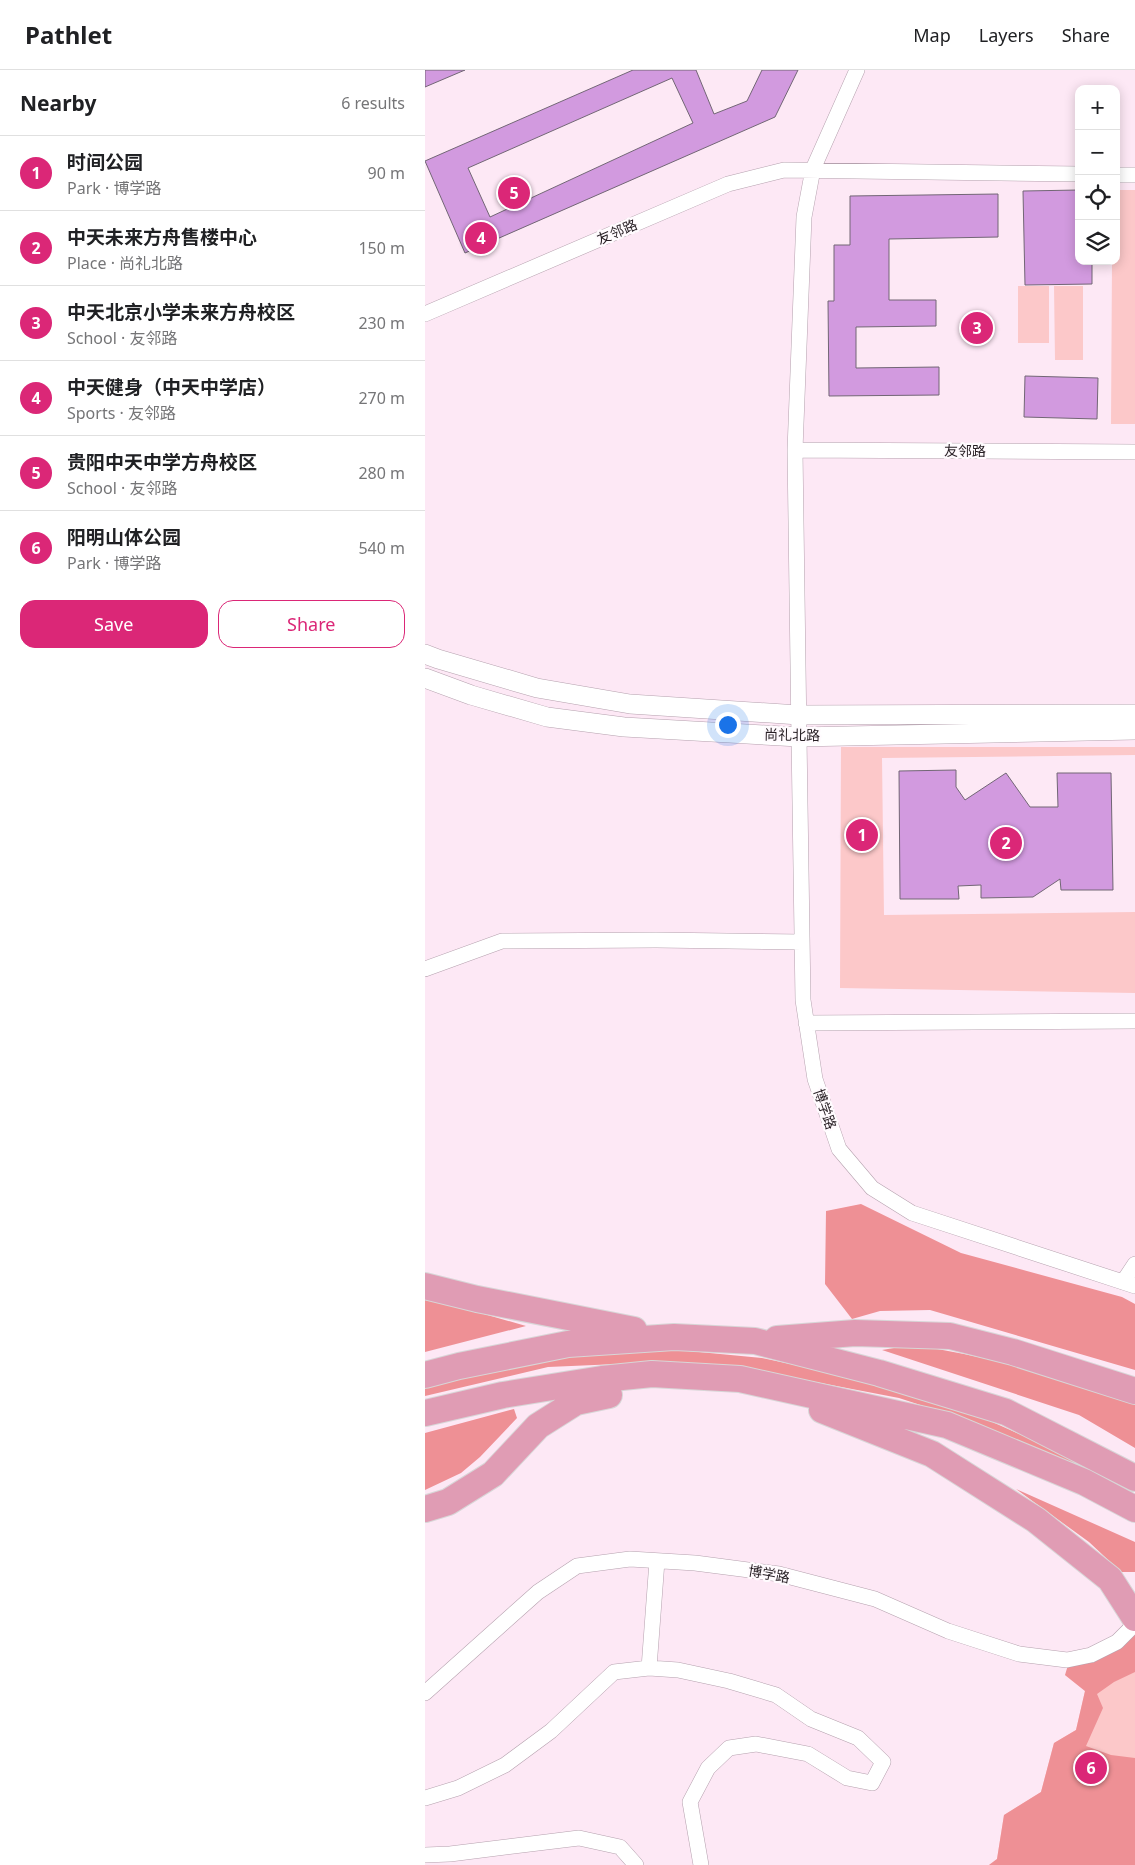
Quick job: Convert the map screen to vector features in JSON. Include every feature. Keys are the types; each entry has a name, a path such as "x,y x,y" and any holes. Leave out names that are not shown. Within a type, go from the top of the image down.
{"highway":[{"path":"425,1286 486,1301 674,1337"},
{"path":"425,1375 459,1366 568,1344 674,1337 755,1341 855,1333 950,1336 1013,1352 1135,1391"},
{"path":"755,1341 879,1373 1006,1412 1135,1478"},
{"path":"425,1413 503,1396 602,1379 653,1374 740,1379 947,1425 1084,1482 1135,1509"},
{"path":"425,1509 448,1502 493,1474 538,1426 575,1402 703,1377"},
{"path":"740,1379 932,1454 1036,1520 1110,1579 1135,1618"}],"street":[{"path":"799,737 795,450 804,216 813,169 857,70"},
{"name":"友邻路","path":"425,314 728,184 784,170 1075,174"},
{"path":"1120,175 1135,175"},
{"name":"友邻路","path":"795,450 1135,452"},
{"name":"尚礼北路","path":"425,654 537,688 630,704 799,715 1135,714"},
{"name":"尚礼北路","path":"425,678 471,695 547,717 624,727 799,737 1135,730"},
{"name":"博学路","path":"799,737 803,1000 815,1079 839,1149 872,1188 911,1213 1129,1284"},
{"path":"425,969 502,941 656,940 802,942"},
{"path":"806,1023 1135,1021"},
{"path":"1129,1284 1135,1264"},
{"name":"博学路","path":"425,1694 538,1592 577,1566 631,1559 695,1563 779,1574 875,1599 948,1631 1019,1654 1067,1660 1091,1655 1117,1642 1135,1624"},
{"path":"649,1668 657,1561"},
{"path":"425,1798 458,1788 505,1765 551,1731 614,1672 649,1668 678,1670 721,1679 776,1695 811,1719 858,1738 883,1762 872,1783 847,1778 808,1754 756,1744 729,1748 708,1768 690,1802 701,1865"},
{"path":"425,1855 450,1854 579,1838 620,1847 637,1865"}],"shaded area":[{"path":"1120,190 1135,190 1135,424 1111,424 1112,265 1120,265"},
{"path":"1018,286 1049,286 1049,343 1018,343"},
{"path":"1054,286 1083,286 1083,360 1055,360"},
{"path":"841,747 1135,747 1135,755 882,758 884,915 1135,912 1135,993 840,988"},
{"path":"861,1204 961,1253 1122,1297 1135,1304 1135,1370 930,1310 880,1311 852,1319 825,1284 826,1211"},
{"path":"425,1297 526,1326 425,1352"},
{"path":"912,1345 969,1355 1025,1368 1135,1399 1135,1448 1079,1415 882,1350"},
{"path":"678,1350 762,1358 890,1385 968,1411 1099,1470 1097,1477 963,1419 899,1398 742,1368 664,1362 548,1367 425,1396 425,1384 577,1355"},
{"path":"514,1409 517,1418 480,1457 461,1473 425,1490 425,1433"},
{"path":"1016,1489 1135,1542 1135,1572 1121,1572 1089,1542"},
{"path":"1135,1627 1135,1865 989,1865 997,1859 1004,1815 1041,1792 1054,1743 1076,1730 1085,1691 1065,1675"},
{"path":"1135,1627 1135,1672 1114,1682 1097,1694 1103,1708 1086,1746 1111,1755 1135,1758 1135,1865 989,1865 997,1859 1004,1815 1041,1792 1054,1743 1076,1730 1085,1691 1065,1675 1068,1665"}],"building":[{"path":"425,70 465,70 425,87"},
{"path":"633,70 696,70 714,114 747,101 762,70 798,70 775,117 465,253 425,161","holes":["672,78 693,123 490,217 468,168"]},
{"path":"1075,190 1075,265 1092,265 1092,284 1025,285 1023,191"},
{"path":"998,194 998,237 889,239 889,300 936,300 936,326 856,327 856,368 939,367 939,395 829,396 828,301 834,301 834,245 850,245 850,196"},
{"path":"1025,376 1098,378 1097,419 1024,417"},
{"path":"956,770 956,787 965,800 1006,773 1030,807 1058,807 1057,773 1111,773 1113,890 1061,890 1060,879 1033,897 981,898 981,885 958,886 959,899 900,899 899,771"}],"place":[{"name":"贵阳中天中学方舟校区","path":"514,193"},
{"name":"中天健身（中天中学店）","path":"481,238"},
{"name":"中天北京小学未来方舟校区","path":"977,328"},
{"name":"时间公园","path":"862,835"},
{"name":"中天未来方舟售楼中心","path":"1006,843"},
{"name":"阳明山体公园","path":"1091,1768"}]}
